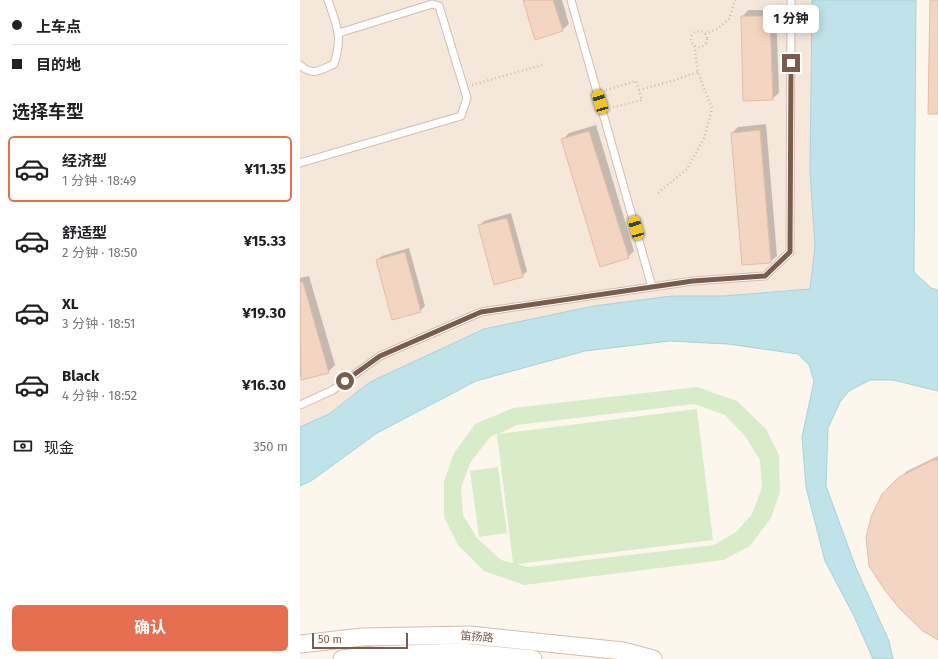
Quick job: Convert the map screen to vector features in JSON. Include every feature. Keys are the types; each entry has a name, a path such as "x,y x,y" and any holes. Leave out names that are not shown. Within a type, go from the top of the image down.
{"street":[{"name":"笛扬路","path":"300,644 362,637 470,635 623,651 653,659"},
{"name":"笛扬路","path":"342,659 374,655 462,652 532,659"}],"lane":[{"path":"300,65 307,71 315,72 334,64 339,50 339,33 328,0"},
{"path":"571,0 652,287"},
{"path":"300,406 333,390 380,356 481,312 693,281 765,276 790,252 791,0"},
{"path":"300,163 461,116 467,98 440,6 432,4 339,33"}],"path":[{"path":"658,193 687,169 704,138 712,110 698,72 692,38 694,33 701,32 705,34 717,29 729,19 735,0"},
{"path":"694,44 698,47 703,46 707,39 705,34"},
{"path":"464,87 545,64"},
{"path":"639,90 698,72"},
{"path":"597,92 636,81 642,100 602,111"}],"shaded area":[{"path":"300,0 812,0 810,171 815,247 810,289 724,296 672,296 484,329 370,382 329,414 300,427"}],"green space":[{"path":"697,387 737,401 766,429 779,455 780,492 771,518 750,546 723,560 524,585 484,571 458,545 444,517 444,481 454,453 475,424 513,408","holes":["694,404 725,415 745,436 760,460 762,488 752,514 736,532 714,545 527,567 517,564 713,540 697,409 498,434 517,425","497,434 513,563 501,560 477,538 463,515 461,488 470,463 490,437"]},
{"path":"498,467 507,533 479,537 470,471"}],"water":[{"path":"812,0 916,0 914,272 931,288 938,290 938,391 893,380 870,380 849,391 840,402 828,428 826,486 856,568 889,641 893,659 873,659 854,616 825,561 806,487 802,437 814,381 809,365 798,354 728,344 669,341 585,351 476,381 377,433 311,481 300,486 300,427 329,414 370,382 484,329 594,306 672,296 724,296 810,289 815,247 810,171"}],"building":[{"path":"523,0 553,0 563,31 535,40"},
{"path":"930,0 938,0 938,114 928,114"},
{"path":"741,16 770,16 773,100 743,101"},
{"path":"760,130 771,263 742,265 731,133"},
{"path":"589,131 629,258 600,267 561,139"},
{"path":"507,218 523,277 494,285 478,225"},
{"path":"405,252 421,312 392,320 376,260"},
{"path":"300,282 303,282 329,373 301,380"},
{"path":"933,460 938,460 938,640 923,631 900,609 884,589 869,566 866,538 871,517 882,494 899,477"}],"route":[{"path":"345,381 380,356 481,312 693,281 765,276 790,252 791,63"}]}
